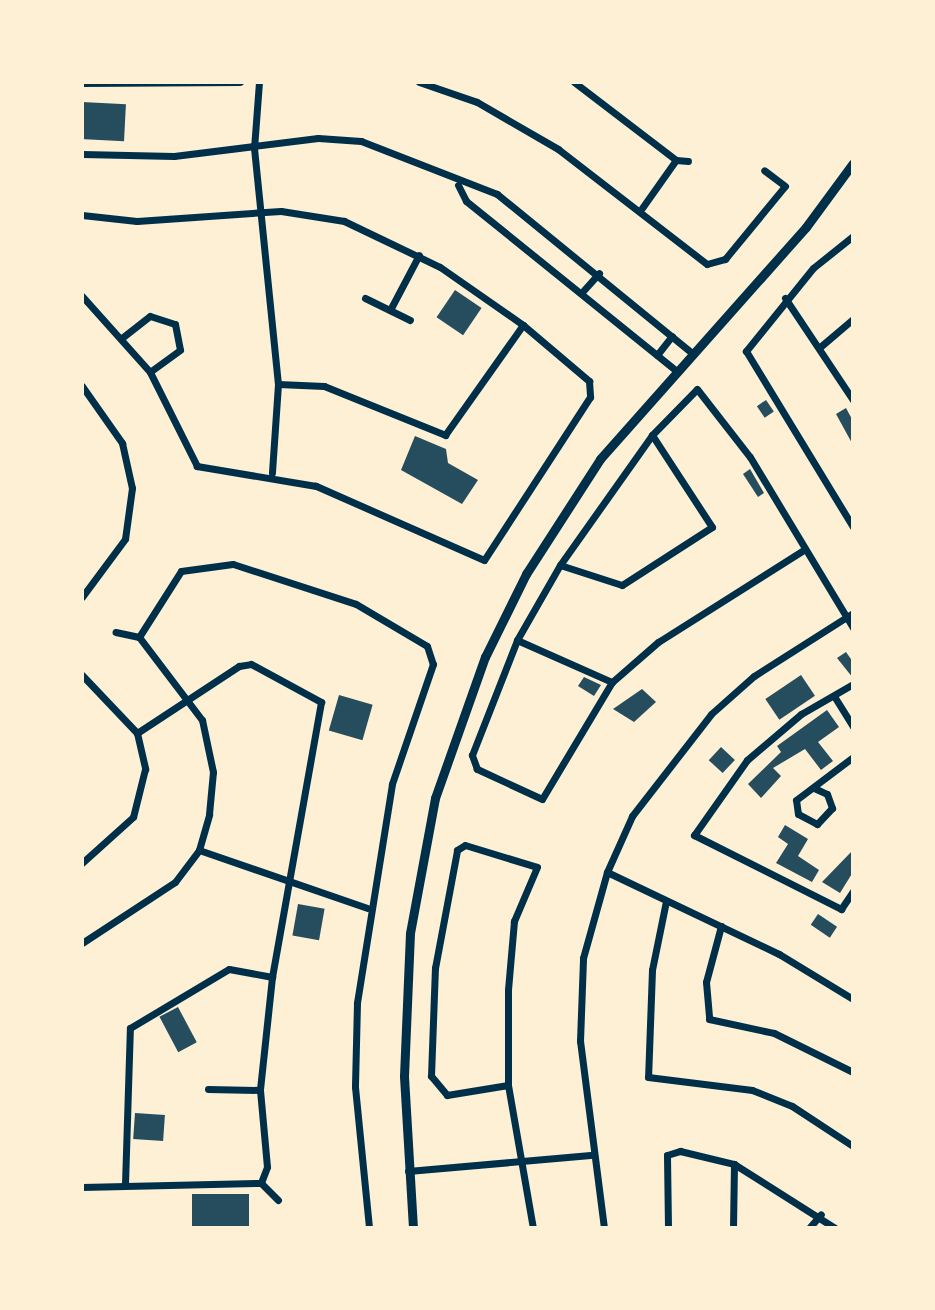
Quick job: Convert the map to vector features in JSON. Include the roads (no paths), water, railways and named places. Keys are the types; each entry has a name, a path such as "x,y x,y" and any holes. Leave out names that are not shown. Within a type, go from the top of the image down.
{"street":[{"path":"82,83 163,88 240,82"},
{"path":"259,82 254,148 258,212 278,384 272,473"},
{"path":"419,82 439,84 558,149 714,262 725,259 785,186 764,170"},
{"path":"574,82 676,160 688,161"},
{"path":"82,154 254,148 318,138 361,141 458,185 497,194 599,273 691,352"},
{"path":"642,208 676,160"},
{"path":"413,1228 408,1171 410,933 443,772 526,574 600,459 674,369 851,170"},
{"path":"458,185 466,201 583,291 674,369"},
{"path":"82,215 137,221 258,212 344,221 419,255 523,325 589,381 590,397 484,560 272,473 197,466 150,372 123,337 82,296"},
{"path":"853,236 785,298 746,351 853,527"},
{"path":"390,310 419,255"},
{"path":"583,291 599,273"},
{"path":"365,298 410,320"},
{"path":"785,298 853,400"},
{"path":"123,337 150,316 175,324 180,350 150,372"},
{"path":"820,347 853,319"},
{"path":"278,384 324,386 445,435 523,325"},
{"path":"657,355 672,336"},
{"path":"82,386 122,443 132,488 125,539 82,597"},
{"path":"802,551 658,642 612,682 542,799 477,769 472,755 517,640 560,565 652,435 697,389 708,395 802,551 851,614 853,628"},
{"path":"560,565 622,585 712,527 652,435"},
{"path":"139,637 181,571 233,564 276,574 356,604 427,646 433,664 392,784 367,908 355,1087 369,1228"},
{"path":"604,1228 590,1155 580,1041 583,958 607,872 632,816 711,714 754,676 851,614"},
{"path":"82,943 149,905 199,850 213,772 192,702 139,637 116,632"},
{"path":"517,640 612,682"},
{"path":"137,733 251,664 321,702 272,977 260,1090 267,1167 261,1183"},
{"path":"82,675 137,733 143,795 116,838 82,863"},
{"path":"853,684 747,760 694,835 841,909 853,891"},
{"path":"834,696 853,727"},
{"path":"814,788 831,800 829,815 817,824 802,820 795,807 800,793 814,788 853,757"},
{"path":"508,1085 447,1095 431,1076 435,968 457,850 465,845 537,867 514,921 508,1085 533,1228"},
{"path":"199,850 286,886 367,908"},
{"path":"607,872 721,926 853,999"},
{"path":"666,901 652,970 648,1077 752,1090 792,1106 853,1146"},
{"path":"721,926 706,982 709,1019 774,1033 853,1072"},
{"path":"125,1184 130,1028 229,969 272,977"},
{"path":"208,1089 260,1090"},
{"path":"408,1171 590,1155"},
{"path":"668,1228 667,1155 734,1164 821,1214 835,1228"},
{"path":"733,1228 734,1164"},
{"path":"82,1187 261,1183 278,1200"},
{"path":"809,1228 821,1214"}]}
